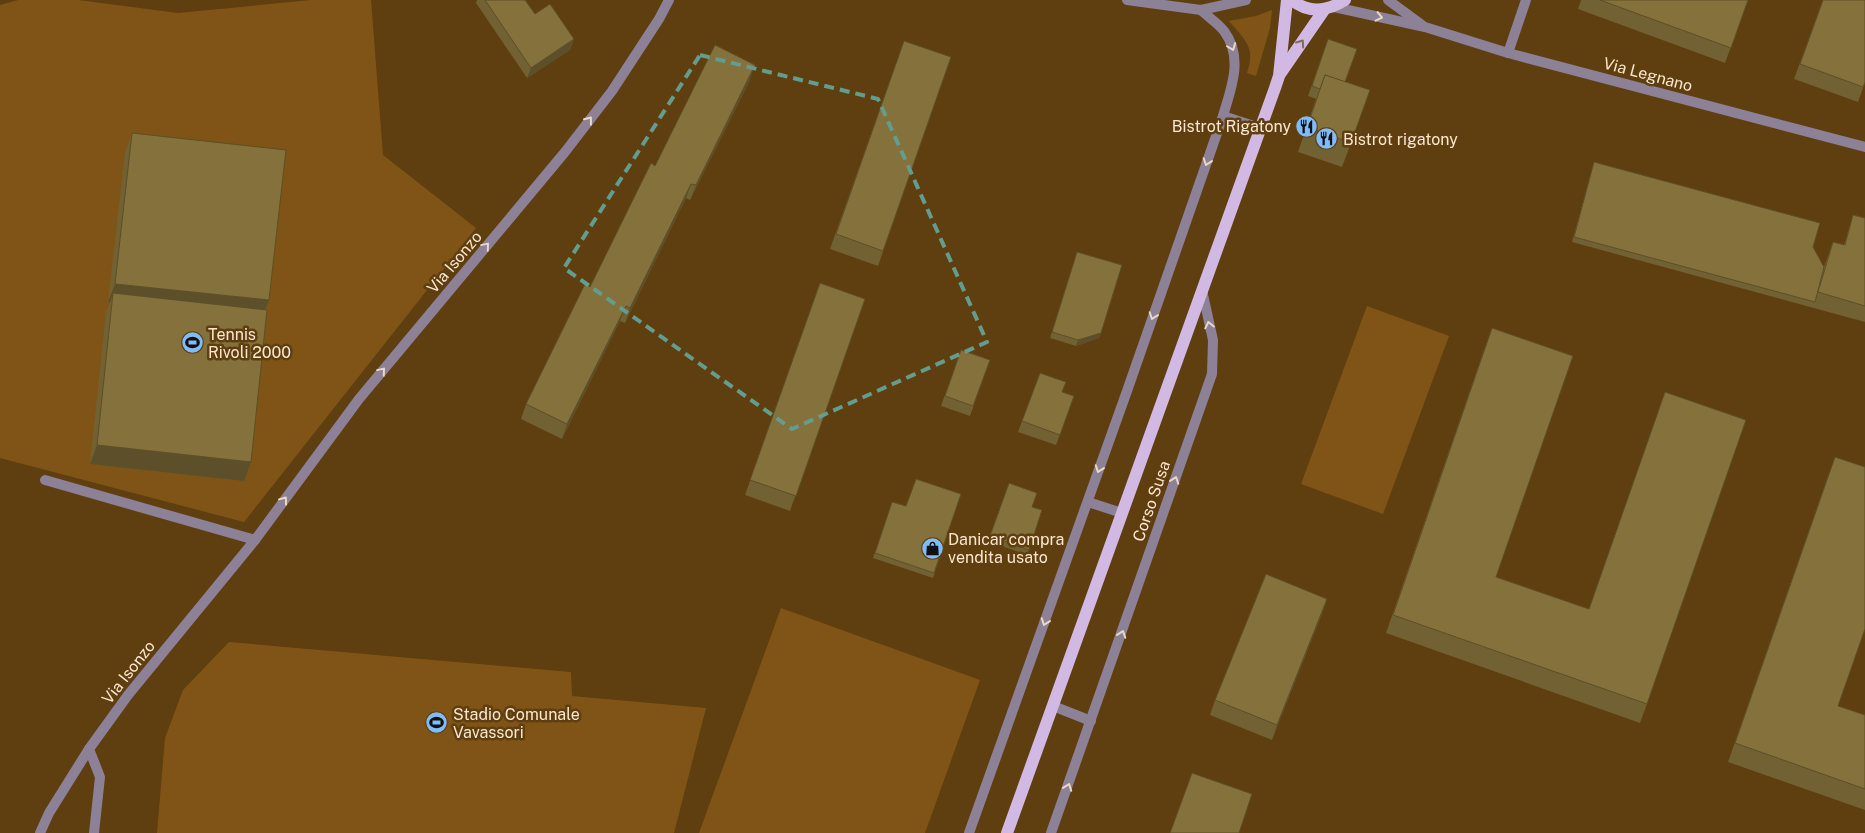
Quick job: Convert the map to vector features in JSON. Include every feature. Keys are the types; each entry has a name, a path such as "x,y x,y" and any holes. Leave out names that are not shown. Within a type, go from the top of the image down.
{"main road":[{"name":"Corso Susa","path":"1007,833 1279,76 1287,0"},
{"path":"1292,0 1298,5 1311,10 1335,6"},
{"name":"Corso Susa","path":"1279,76 1335,6"}],"street":[{"name":"Via Isonzo","path":"40,833 49,812 89,749 128,695 255,540 359,400 565,152 612,91 670,0"},
{"path":"1127,0 1201,10 1246,0"},
{"path":"1508,52 1526,0"},
{"name":"Via Legnano","path":"1390,1 1424,28"},
{"name":"Via Legnano","path":"1335,6 1424,28 1865,147"},
{"path":"968,833 1088,502 1223,116 1235,73 1236,56 1231,42 1223,30 1201,10"},
{"path":"1223,116 1260,128"},
{"name":"Corso Susa","path":"1051,833 1212,374 1213,340 1202,289"},
{"path":"45,480 255,540"},
{"name":"Corso Susa","path":"1088,502 1122,513"},
{"path":"1053,706 1091,721"},
{"path":"89,749 100,777 94,833"}],"highlighted area":[{"path":"700,55 878,99 987,342 792,429 564,268"}],"shaded area":[{"name":"Tennis Rivoli 2000","path":"18,0 78,0 178,13 311,0 371,0 383,155 476,228 244,522 0,458 0,5"},
{"path":"1272,10 1270,28 1256,76 1247,73 1250,57 1247,44 1229,21 1256,16"},
{"path":"1367,306 1449,336 1383,514 1301,484"},
{"path":"781,608 980,680 925,833 699,833"},
{"name":"Stadio Comunale Vavassori","path":"229,642 571,672 572,696 706,708 674,833 157,833 165,738 183,690"}],"building":[{"path":"485,0 525,0 535,14 550,4 574,39 531,68"},
{"path":"1600,0 1748,0 1731,48"},
{"path":"1823,0 1865,0 1865,82 1863,87 1800,64"},
{"path":"1328,39 1357,49 1345,82 1325,75 1320,89 1312,86"},
{"path":"904,41 951,57 883,251 836,234"},
{"path":"715,45 755,65 696,185 691,184 630,308 626,306 567,424 526,404 585,284 590,287 651,163 655,166"},
{"path":"1325,75 1370,90 1351,143 1307,127"},
{"path":"132,133 286,150 269,300 115,284"},
{"path":"1594,162 1820,223 1813,247 1824,267 1815,302 1574,237"},
{"path":"1853,215 1865,218 1865,306 1818,292 1833,242 1845,245"},
{"path":"1077,252 1122,265 1101,333 1078,340 1052,332"},
{"path":"820,283 865,299 796,496 750,480"},
{"path":"113,293 267,310 251,462 97,445"},
{"path":"1492,328 1573,356 1496,577 1589,609 1665,392 1746,420 1647,704 1393,615"},
{"path":"961,350 990,360 973,406 945,396"},
{"path":"1040,373 1066,382 1062,392 1074,396 1060,435 1022,421"},
{"path":"1835,457 1865,467 1865,629 1838,706 1865,715 1865,789 1735,743"},
{"path":"916,479 961,494 934,573 875,553 892,502 906,506"},
{"path":"1009,483 1037,493 1032,507 1042,510 1029,550 990,536"},
{"path":"1266,574 1327,599 1277,725 1215,700"},
{"path":"1192,773 1252,794 1239,833 1170,833"}],"place":[{"name":"Bistrot Rigatony","path":"1307,126"},
{"name":"Bistrot rigatony","path":"1327,139"},
{"name":"Tennis Rivoli 2000","path":"192,343"},
{"name":"Danicar compra vendita usato","path":"932,548"},
{"name":"Stadio Comunale Vavassori","path":"437,723"}]}
